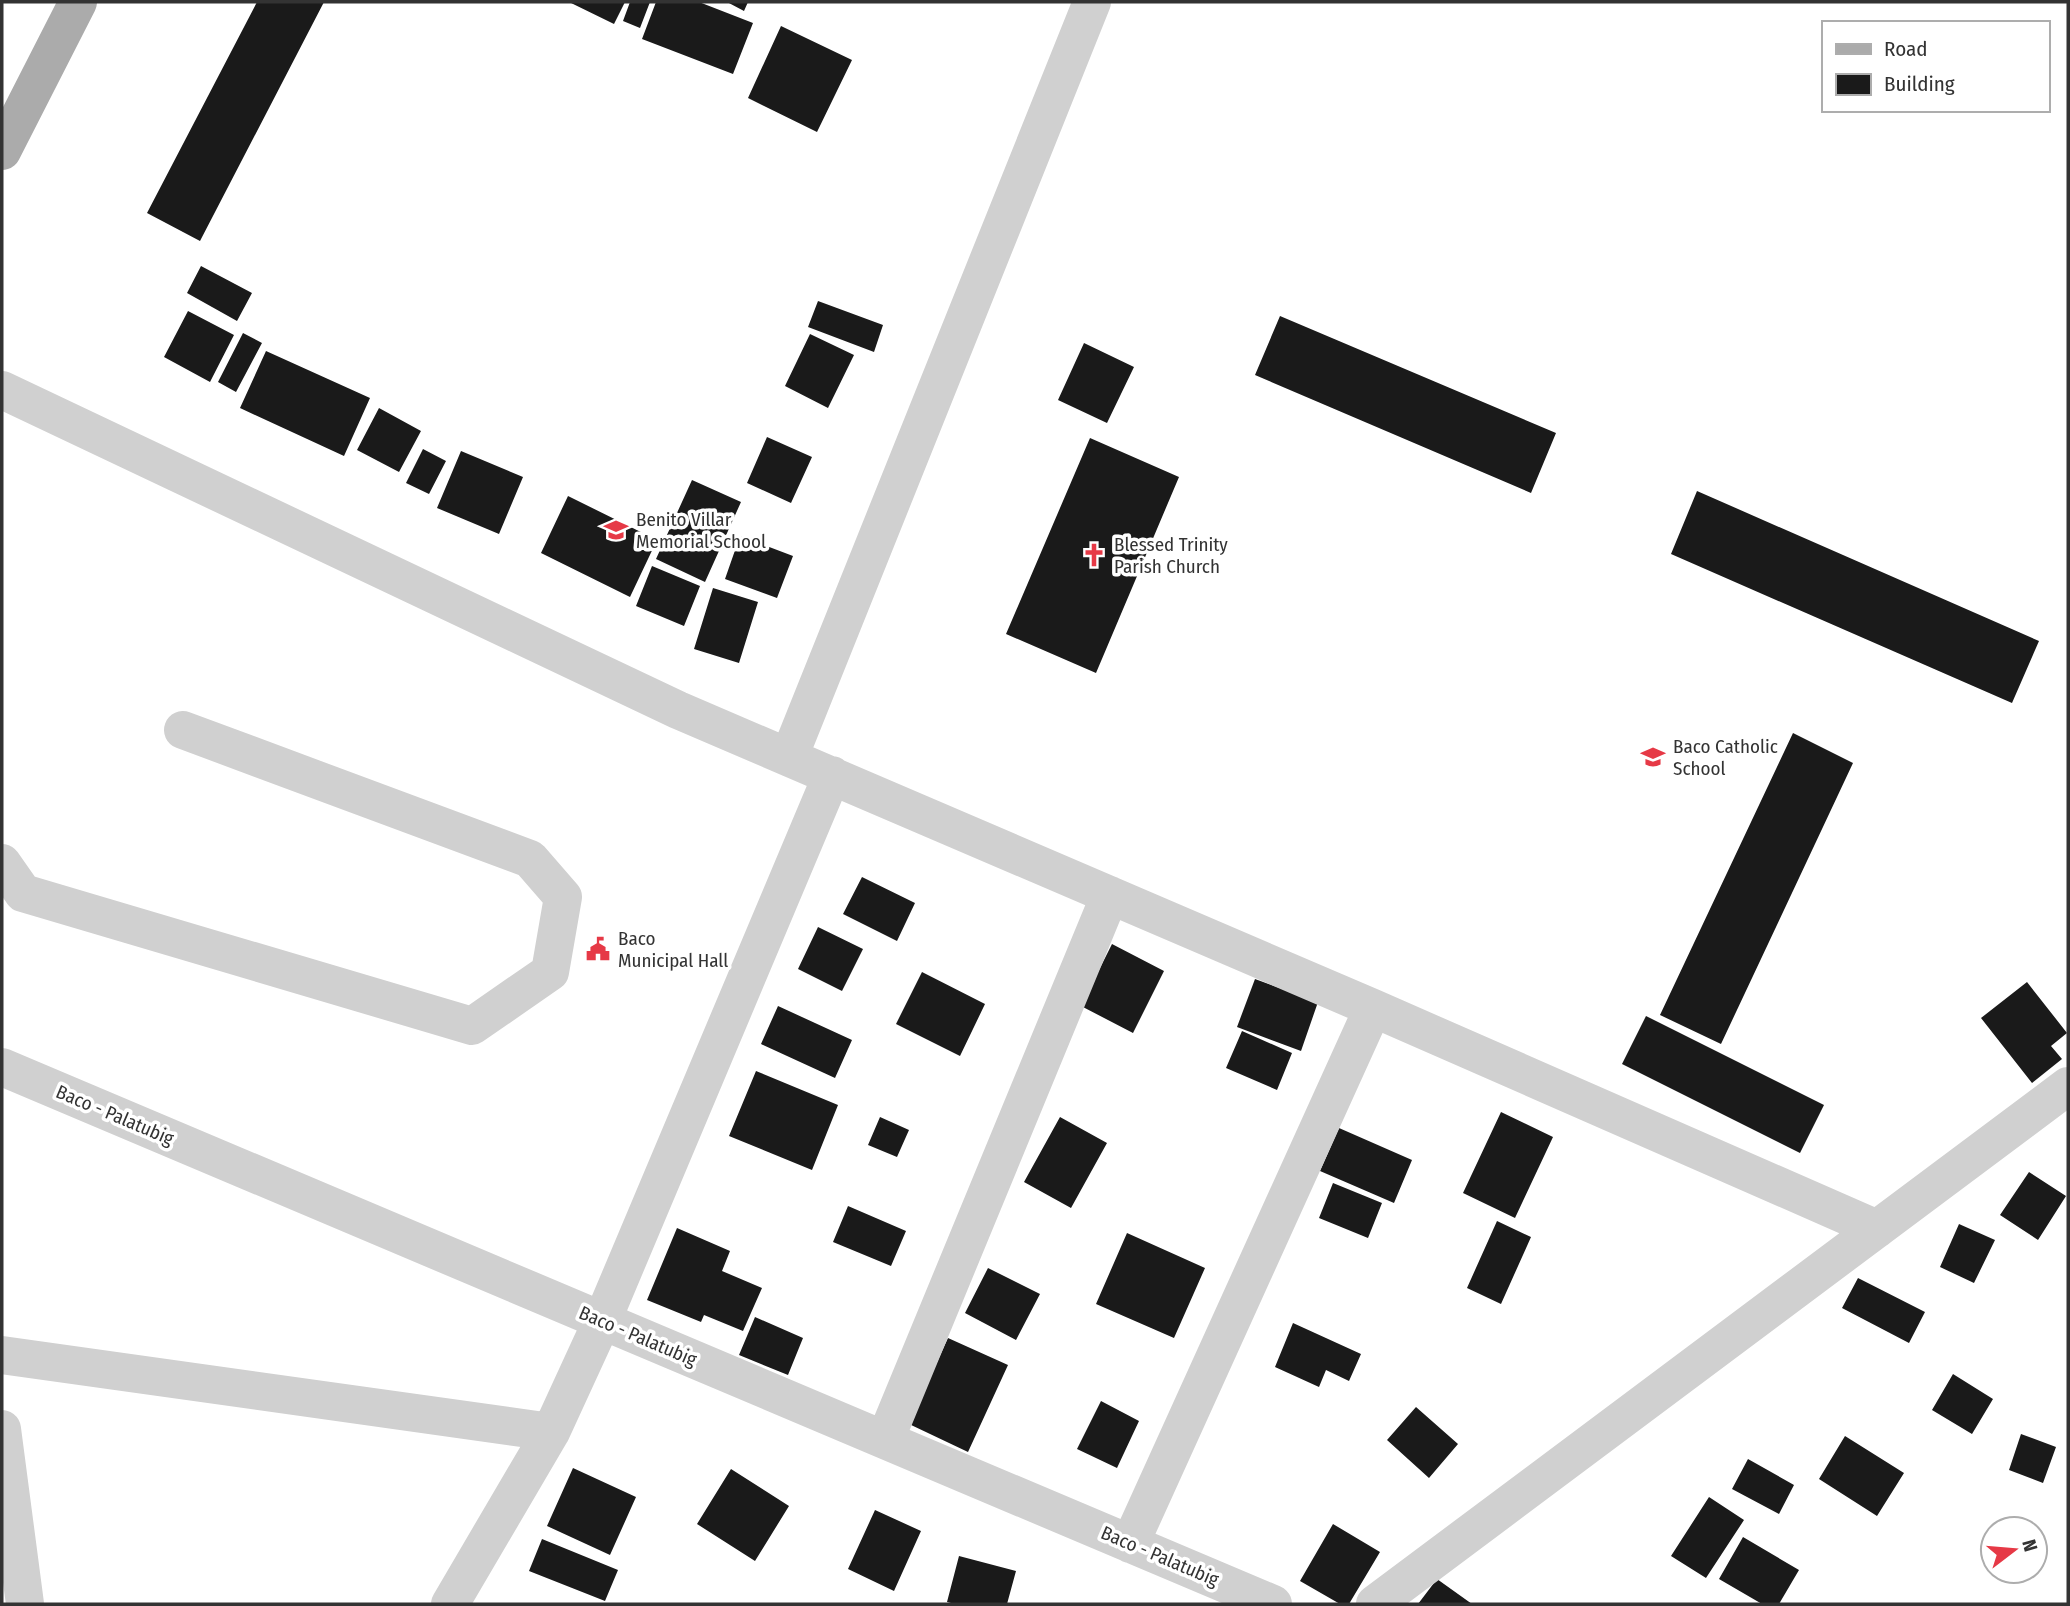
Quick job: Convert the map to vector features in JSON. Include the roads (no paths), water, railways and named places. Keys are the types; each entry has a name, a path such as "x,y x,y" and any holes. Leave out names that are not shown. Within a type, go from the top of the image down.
{"main road":[{"path":"2,151 78,2"}],"street":[{"path":"789,757 1093,2"},
{"path":"2,390 666,704 1373,1008 1877,1229"},
{"path":"2,863 23,893 472,1027 550,972 563,897 530,859 183,730"},
{"path":"450,1604 551,1432 602,1321 832,775"},
{"path":"885,1440 1110,895"},
{"path":"1130,1544 1373,1008"},
{"name":"Baco - Palatubig","path":"2,1067 1273,1604"},
{"path":"1376,1604 2068,1086"},
{"path":"2,1356 551,1432"},
{"path":"2,1429 25,1604"}],"place":[{"name":"Benito Villar Memorial School","path":"616,530"},
{"name":"Blessed Trinity Parish Church","path":"1094,555"},
{"name":"Baco Catholic School","path":"1653,757"},
{"name":"Baco Municipal Hall","path":"598,949"}]}
